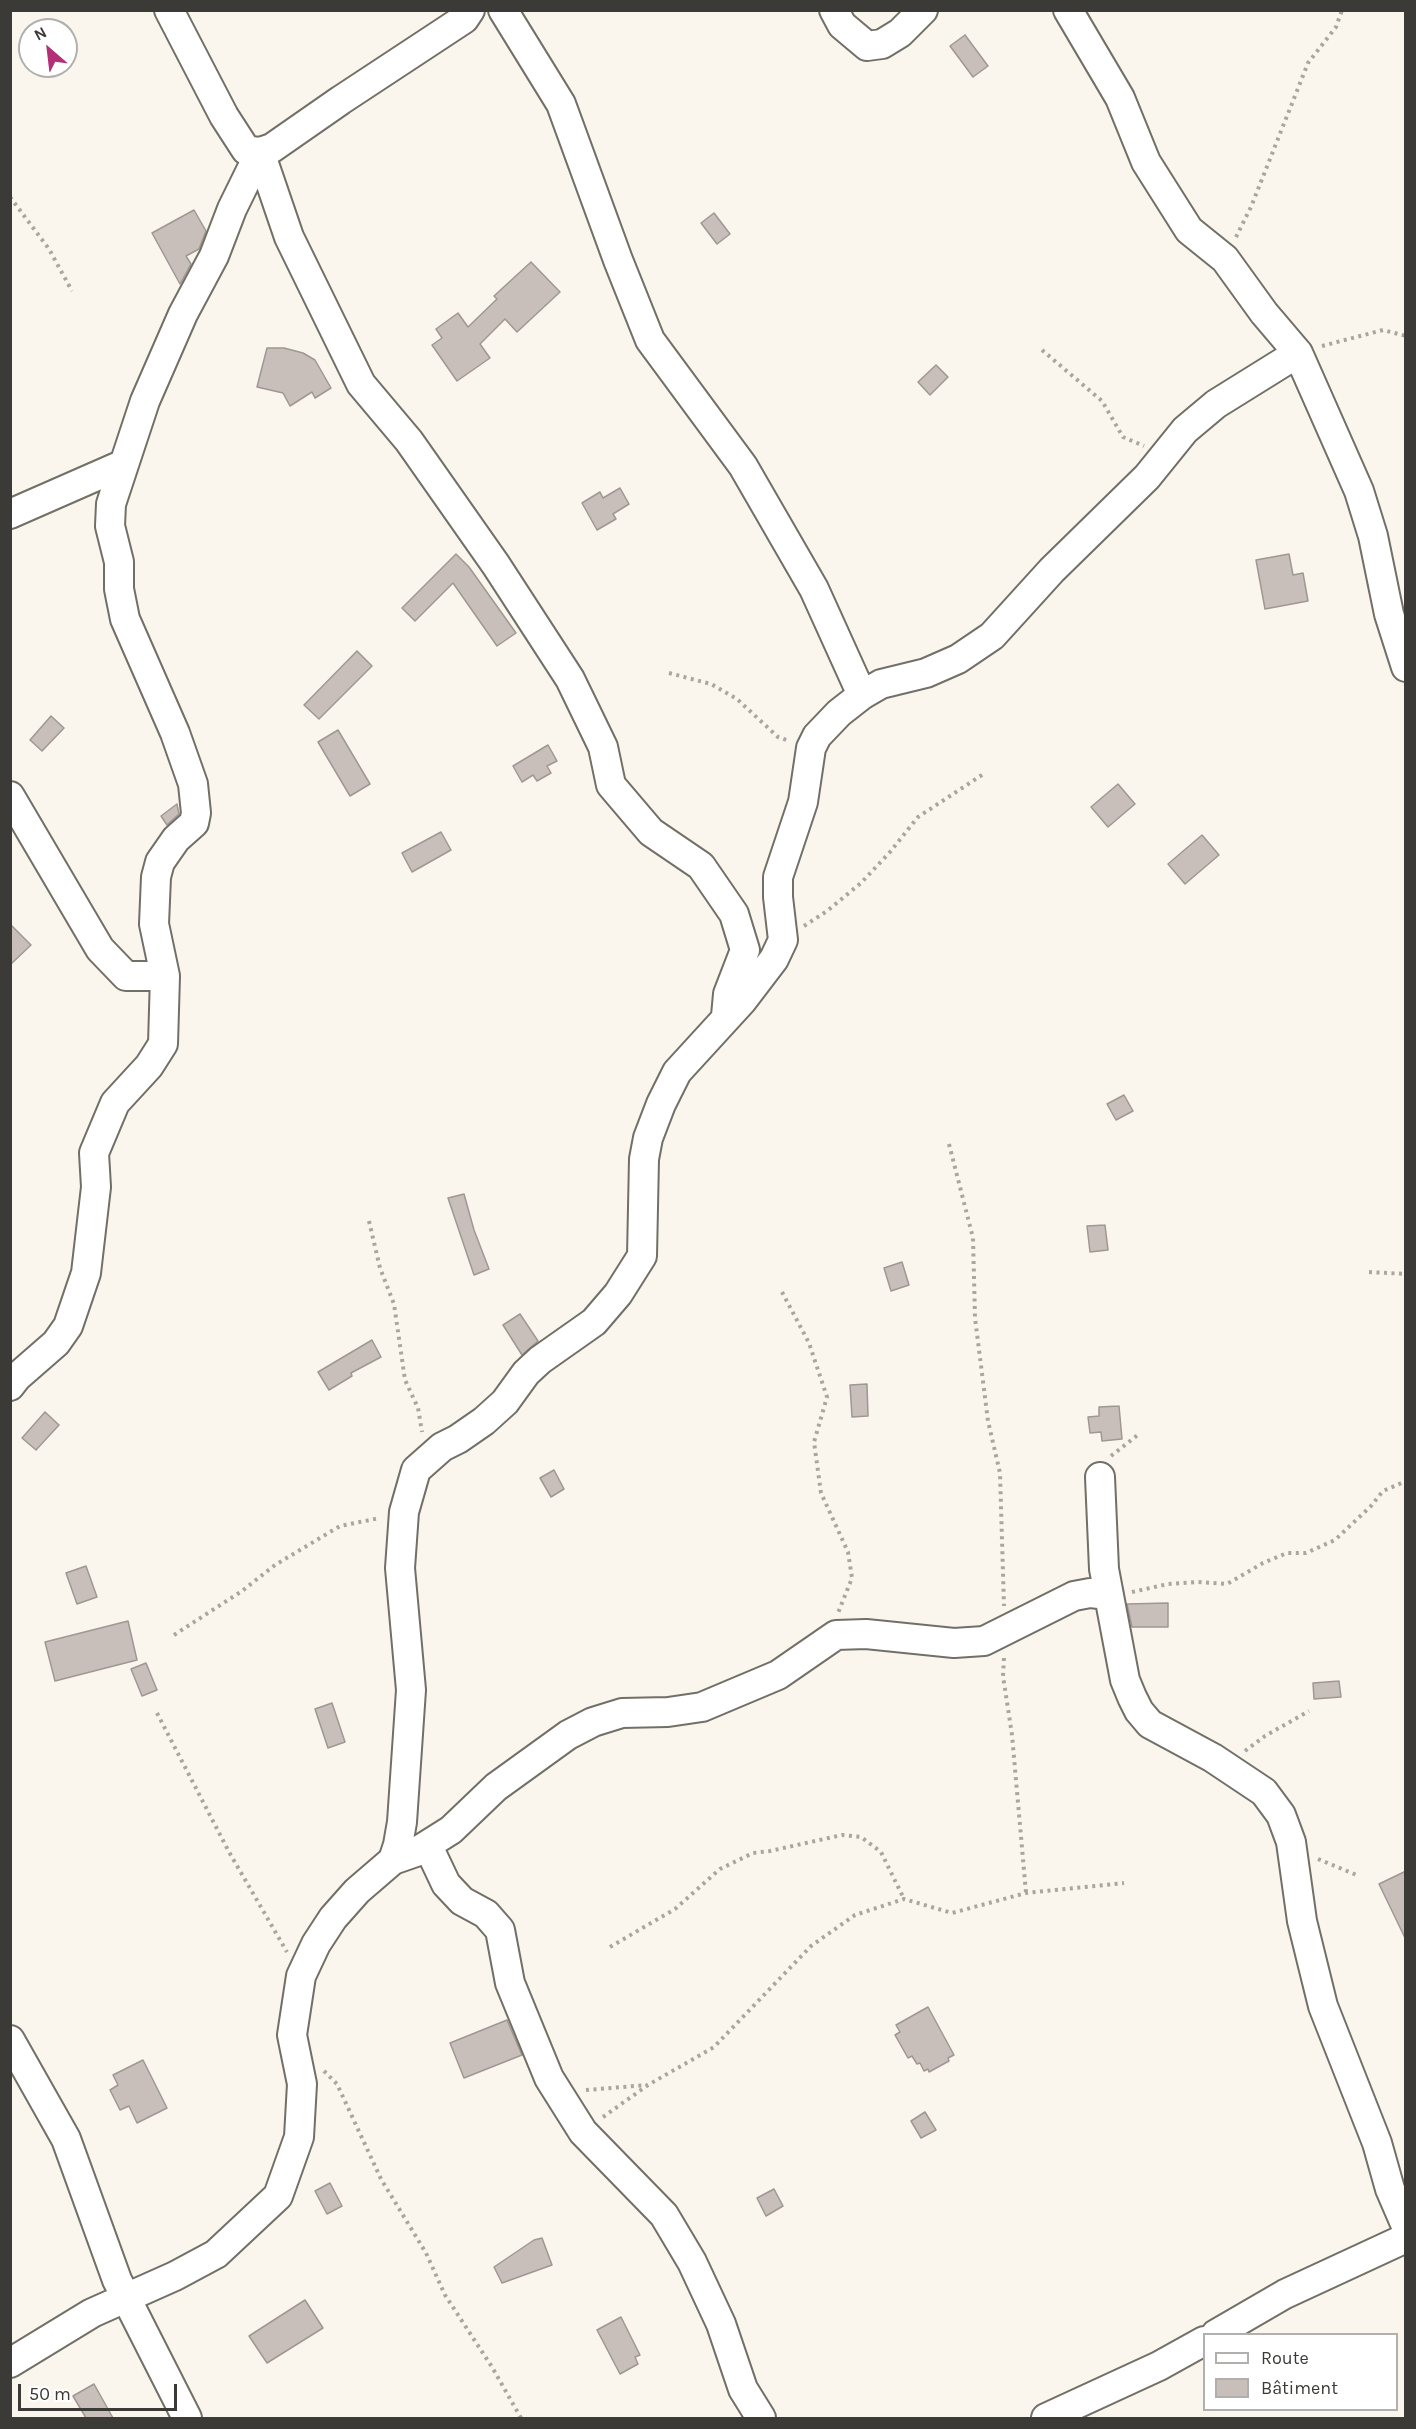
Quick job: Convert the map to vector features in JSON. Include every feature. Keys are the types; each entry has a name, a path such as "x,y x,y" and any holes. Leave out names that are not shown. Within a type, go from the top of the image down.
{"street":[{"path":"169,10 224,116 246,150 260,152 272,148 464,19 470,10"},
{"path":"503,10 561,104 650,340 743,466 814,589 862,695"},
{"path":"834,10 842,25 867,46 882,44 900,33 923,10"},
{"path":"1068,10 1119,98 1146,162 1189,230 1225,259 1264,313 1298,353 1359,490 1373,536 1389,614 1406,667"},
{"path":"10,1386 56,1343 68,1326 86,1273 96,1187 94,1153 115,1103 149,1066 163,1044 165,976 154,924 156,877 160,862 176,839 190,828 196,813 193,784 175,733 125,619 118,589 119,562 110,526 111,504 145,401 183,314 214,256 232,209 260,152"},
{"path":"260,152 289,237 361,384 409,441 496,565 570,679 603,747 611,785 651,832 701,866 734,914 745,950 728,994 725,1020"},
{"path":"393,1860 402,1822 411,1690 400,1568 404,1512 416,1470 427,1459 484,1421 505,1402 526,1373 594,1322 618,1294 642,1256 644,1159 648,1138 660,1104 677,1072 742,1001 774,959 783,940 778,877 803,802 811,748 822,729 862,695 880,684 926,673 958,659 992,636 1052,570 1148,477 1185,430 1216,404 1298,353"},
{"path":"10,514 124,465"},
{"path":"10,796 100,949 126,976 165,976"},
{"path":"1100,1477 1104,1569 1125,1680 1139,1711 1150,1724 1226,1766 1264,1792 1281,1815 1291,1842 1302,1921 1323,2006 1377,2143 1390,2189 1406,2226"},
{"path":"10,2363 92,2313 175,2276 216,2254 278,2196 299,2137 302,2084 292,2035 301,1976 316,1944 333,1918 357,1891 393,1860 428,1846 451,1830 496,1787 568,1736 593,1722 622,1713 702,1707 778,1675 836,1635 866,1634 954,1642 984,1641 1074,1596 1090,1593 1109,1595"},
{"path":"428,1846 446,1884 462,1901 486,1914 500,1930 510,1983 549,2078 583,2132 664,2215 692,2262 720,2324 743,2389 761,2418"},
{"path":"10,2040 66,2139 125,2299 187,2418"},
{"path":"1218,2333 1285,2294 1406,2238"},
{"path":"1046,2418 1159,2366 1203,2342"}],"path":[{"path":"1225,259 1251,207 1308,63 1336,27 1342,10"},
{"path":"10,197 50,249 72,291"},
{"path":"1298,353 1383,330 1406,336"},
{"path":"1042,350 1102,401 1123,437 1166,455"},
{"path":"669,674 711,684 737,699 778,737 811,748"},
{"path":"783,940 861,883 918,817 985,773"},
{"path":"949,1144 973,1238 975,1318 987,1421 1000,1473 1005,1632 1003,1676 1012,1735 1026,1893"},
{"path":"369,1221 380,1268 394,1304 405,1380 418,1408 427,1459"},
{"path":"1369,1272 1406,1274"},
{"path":"783,1292 809,1343 827,1397 814,1442 821,1493 848,1552 852,1578 839,1609 836,1635"},
{"path":"1100,1477 1101,1464 1139,1434"},
{"path":"1109,1595 1168,1584 1198,1582 1227,1584 1263,1563 1287,1553 1306,1553 1335,1540 1383,1491 1406,1481"},
{"path":"174,1635 242,1591 275,1565 340,1526 404,1512"},
{"path":"1226,1766 1265,1736 1309,1711"},
{"path":"157,1713 229,1852 301,1976"},
{"path":"610,1947 675,1909 720,1869 753,1853 842,1834 861,1837 881,1852 904,1899"},
{"path":"1291,1842 1323,1861 1359,1876"},
{"path":"583,2132 648,2085 714,2047 811,1946 855,1915 904,1899 952,1913 1026,1893 1124,1883"},
{"path":"322,2068 337,2084 381,2179 426,2253 445,2295 521,2418"},
{"path":"549,2078 584,2090 648,2085"}],"building":[{"path":"965,35 988,66 973,77 950,46"},
{"path":"194,210 206,231 199,249 186,256 191,264 180,284 152,233"},
{"path":"714,213 730,234 717,244 701,223"},
{"path":"531,262 560,292 517,332 505,319 480,344 490,358 457,381 432,345 442,338 436,329 458,313 468,327 497,299 494,296"},
{"path":"267,348 284,348 303,353 315,360 331,388 315,398 312,392 290,406 283,393 257,387"},
{"path":"936,365 948,377 930,395 918,382"},
{"path":"620,488 629,504 613,514 616,519 597,530 582,503 600,492 603,498"},
{"path":"456,554 469,567 516,633 497,646 453,583 415,621 402,608"},
{"path":"1289,554 1293,575 1303,573 1308,601 1265,609 1256,560"},
{"path":"357,651 372,666 319,719 304,705"},
{"path":"51,716 64,728 42,751 30,740"},
{"path":"338,730 370,784 350,796 318,742"},
{"path":"548,745 557,761 547,766 551,773 537,781 533,775 522,782 513,766"},
{"path":"1118,784 1135,804 1108,827 1091,807"},
{"path":"177,804 179,814 167,825 161,816"},
{"path":"441,832 451,850 412,872 402,853"},
{"path":"1202,835 1219,855 1185,884 1168,864"},
{"path":"10,924 31,945 10,965"},
{"path":"1124,1095 1133,1111 1116,1120 1107,1104"},
{"path":"464,1194 474,1230 489,1269 474,1275 448,1198"},
{"path":"1105,1225 1108,1250 1090,1252 1087,1226"},
{"path":"902,1262 909,1285 891,1291 884,1268"},
{"path":"520,1314 538,1341 522,1355 503,1325"},
{"path":"372,1340 381,1357 351,1373 352,1376 329,1390 318,1372"},
{"path":"867,1384 868,1416 852,1417 850,1385"},
{"path":"1119,1406 1122,1439 1102,1441 1101,1432 1090,1433 1088,1417 1099,1416 1099,1407"},
{"path":"45,1412 59,1425 36,1450 22,1438"},
{"path":"554,1470 564,1489 551,1497 540,1478"},
{"path":"86,1566 97,1597 77,1604 66,1573"},
{"path":"1168,1603 1168,1627 1132,1627 1127,1604"},
{"path":"128,1621 137,1660 55,1681 45,1642"},
{"path":"146,1663 157,1690 142,1696 131,1669"},
{"path":"1339,1681 1341,1697 1314,1699 1313,1683"},
{"path":"332,1703 345,1742 328,1748 315,1709"},
{"path":"1406,1871 1406,1940 1379,1884"},
{"path":"928,2007 954,2055 948,2058 949,2061 929,2072 928,2069 924,2071 920,2063 917,2064 912,2056 908,2058 895,2035 900,2032 896,2025"},
{"path":"507,2020 522,2055 464,2078 450,2043"},
{"path":"143,2060 167,2108 137,2123 129,2106 120,2110 110,2090 118,2085 113,2075"},
{"path":"925,2112 936,2130 921,2138 911,2121"},
{"path":"330,2183 342,2206 327,2214 315,2191"},
{"path":"774,2189 783,2206 766,2216 757,2198"},
{"path":"542,2238 552,2265 502,2283 494,2267 534,2240"},
{"path":"305,2300 323,2328 267,2363 249,2336"},
{"path":"621,2317 640,2355 635,2357 638,2364 620,2374 597,2330"},
{"path":"94,2384 113,2418 86,2418 73,2396"}]}
